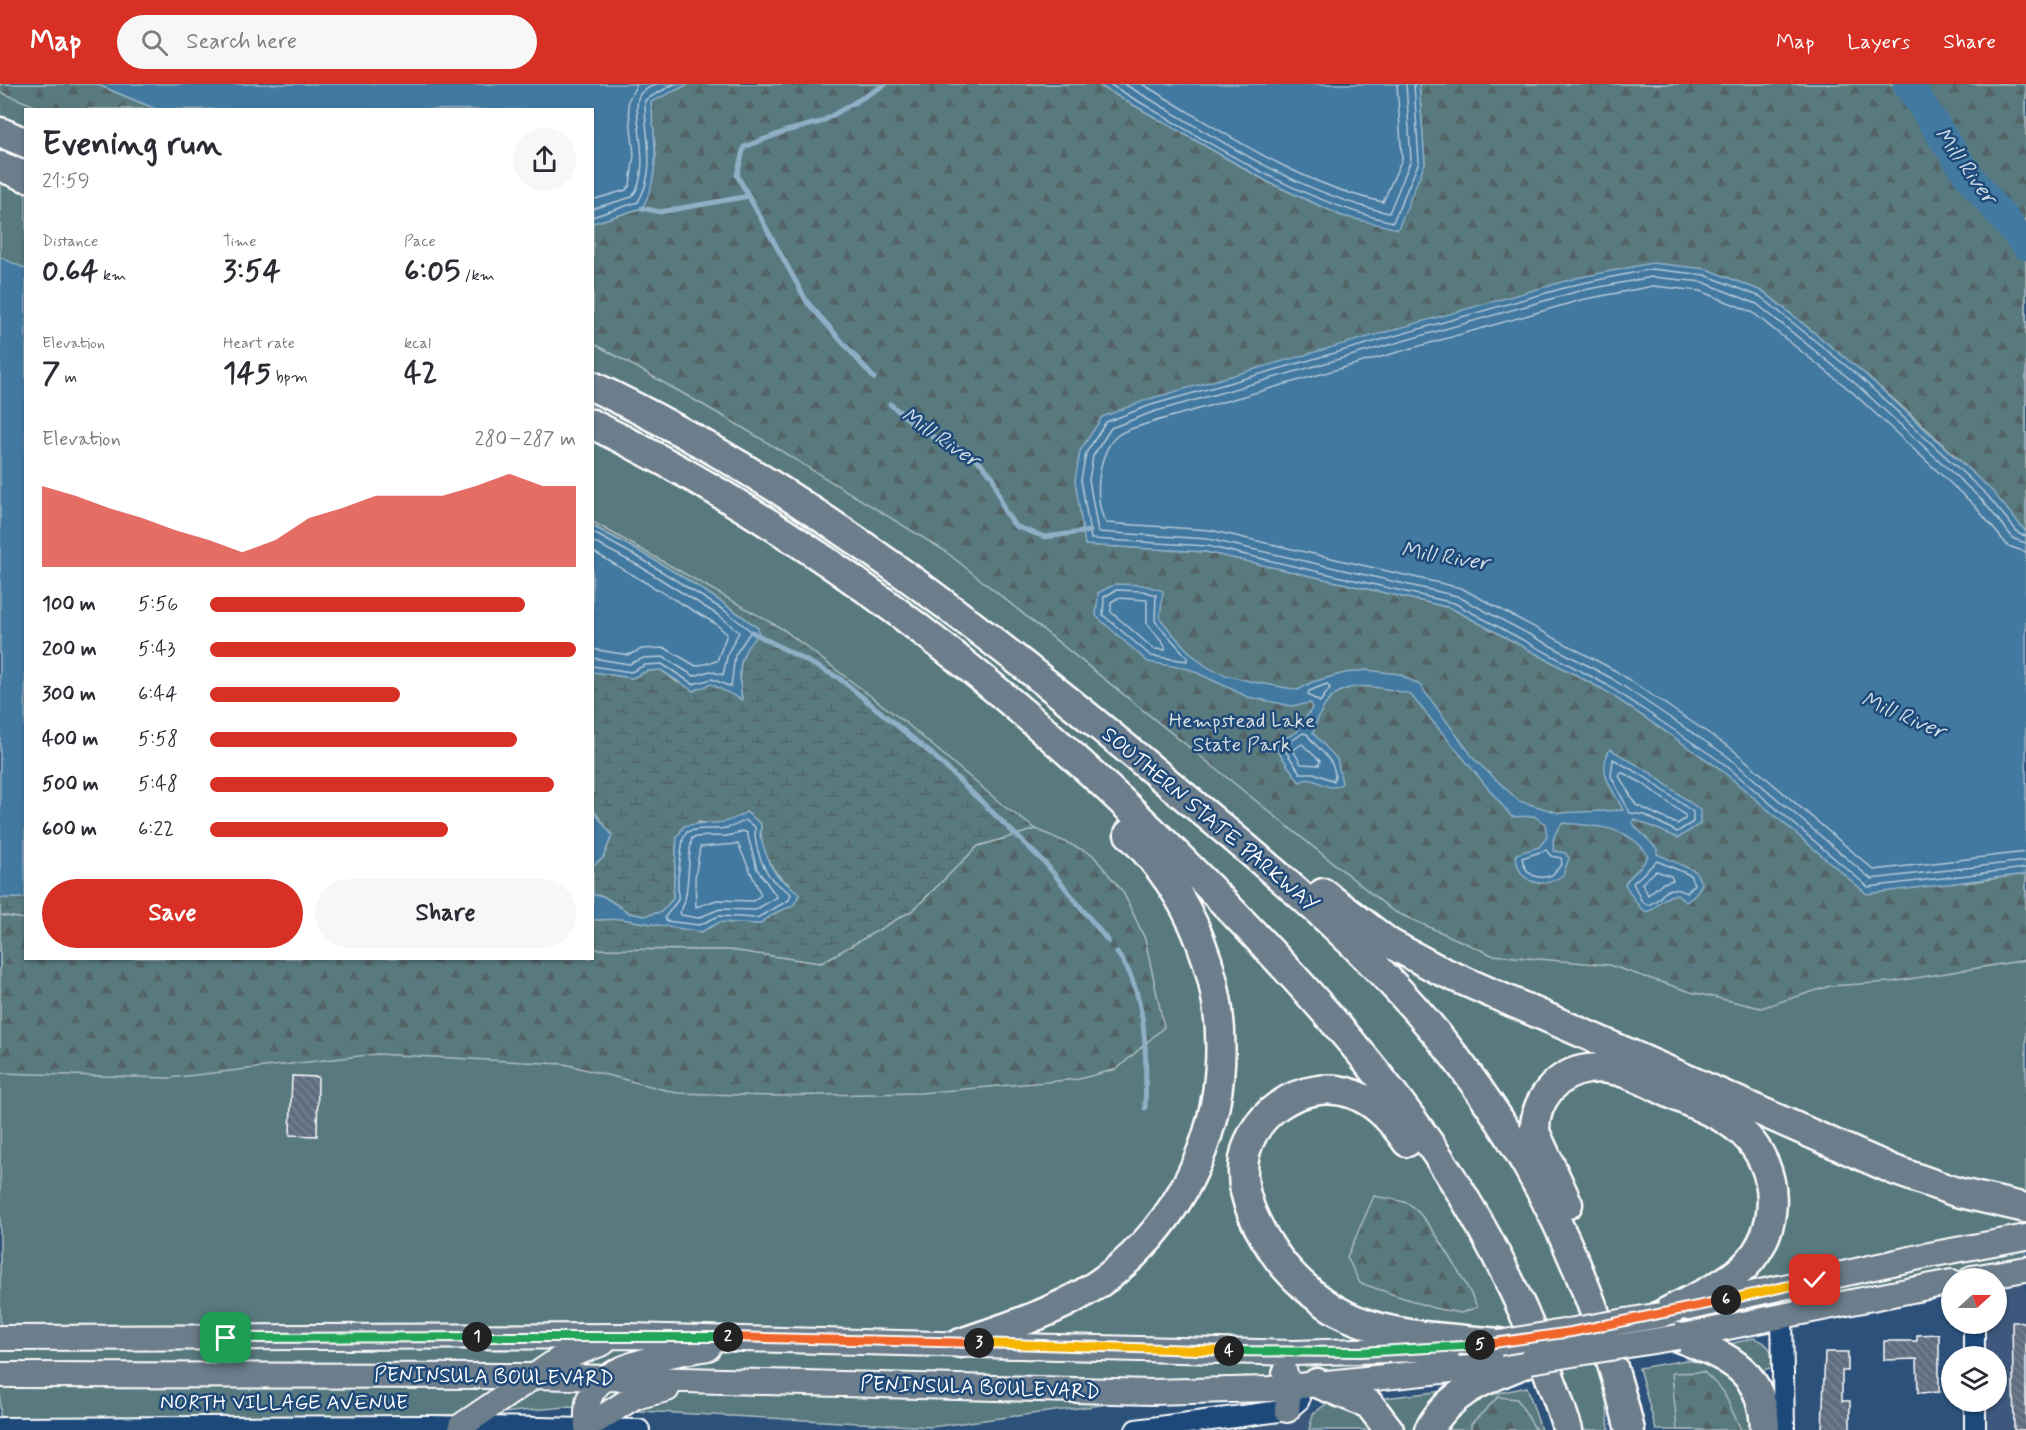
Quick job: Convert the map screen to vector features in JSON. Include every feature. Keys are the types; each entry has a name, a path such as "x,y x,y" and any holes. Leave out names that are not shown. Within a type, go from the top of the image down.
{"highway":[{"path":"0,132 24,142"},
{"path":"0,166 24,176"},
{"name":"SOUTHERN STATE PARKWAY","path":"594,387 709,450 812,512 961,618 1206,814 1344,936 1429,1023 1484,1095 1546,1200 1577,1265 1617,1376 1630,1429"},
{"name":"SOUTHERN STATE PARKWAY","path":"594,425 707,487 804,547 912,623 1007,700 1151,828 1230,908 1392,1091 1428,1141 1467,1202 1505,1273 1537,1342 1565,1424"},
{"path":"961,1342 1030,1319 1074,1299 1107,1277 1145,1242 1179,1196 1198,1160 1211,1120 1221,1056 1220,1017 1214,979 1202,941 1184,901 1148,853 1062,771 1007,700"},
{"path":"1105,731 1209,794 1332,901 1421,962 1883,1165 1956,1192 2026,1208"},
{"path":"1617,1376 1601,1278 1535,1132 1536,1113 1547,1093 1556,1083 1576,1072 1597,1068 1617,1071 1714,1113 1735,1126 1751,1141 1768,1173 1772,1196 1771,1218 1764,1239 1751,1258 1724,1282 1661,1314"},
{"path":"1499,1343 1419,1335 1378,1327 1343,1314 1306,1287 1272,1250 1256,1222 1246,1196 1244,1160 1256,1130 1276,1107 1291,1097 1308,1092 1327,1090 1345,1092 1371,1104 1395,1125 1449,1206 1505,1273"},
{"path":"1677,1337 1728,1358 1746,1373 1760,1397 1765,1430"},
{"path":"1429,1430 1441,1411 1460,1393 1530,1361"},
{"path":"1317,1383 1369,1404 1389,1430"}],"main road":[{"name":"PENINSULA BOULEVARD","path":"0,1338 628,1336 961,1342 1261,1352 1360,1352 1499,1343 1661,1314 1924,1256 2026,1237"},
{"path":"2007,1272 2026,1269"},
{"name":"PENINSULA BOULEVARD","path":"0,1375 532,1376 1151,1392 1288,1398 1317,1383 1459,1371 1530,1361 1677,1337 1941,1284"},
{"path":"461,1426 532,1376 580,1349 628,1336"},
{"path":"587,1427 588,1401 596,1388 632,1364 761,1338"},
{"path":"1261,1352 1271,1356 1282,1368 1288,1398"},
{"path":"587,1427 645,1392 752,1381"}],"street":[{"path":"1782,1316 1784,1430"},
{"path":"1136,1430 1288,1398"},
{"path":"1975,1412 1975,1430"},
{"name":"NORTH VILLAGE AVENUE","path":"0,1428 461,1426 587,1427 639,1430"}],"shaded area":[{"path":"2026,1271 2026,1430 1983,1430 1982,1412 2007,1412 2007,1346 1981,1346 1980,1334 2007,1334 2007,1275"},
{"path":"1295,1411 1355,1413 1364,1430 1143,1430"}],"green space":[{"name":"Hempstead Lake State Park","path":"0,84 2026,84 2026,1267 2007,1270 2007,1268 1941,1268 1941,1282 1591,1342 1606,1398 1609,1430 1583,1430 1556,1346 931,1427 566,1407 489,1414 0,1422"},
{"path":"0,84 96,84 154,108 40,108 0,92"},
{"path":"689,84 1097,84 1268,182 1342,216 1425,163 1419,84 2026,84 2026,532 1997,499 1934,436 1867,376 1764,292 1085,545 1206,552 1451,608 1604,690 1719,768 1785,822 1965,883 2026,874 2026,960 1891,982 1830,986 1761,1008 1691,992 1609,965 1492,955 1393,911 945,551 730,420 594,344 594,223 642,208 656,156 651,101"},
{"path":"594,523 784,630 906,723 1005,807 1036,829 978,846 913,910 821,963 730,950 594,949 594,920 622,919 701,932 720,922 759,924 777,912 793,906 790,885 783,880 767,859 762,842 761,824 746,812 724,823 699,822 677,837 673,899 661,912 644,916 629,913 603,896 594,895 594,864 603,858 612,835 594,810 594,672 632,678 647,671 661,670 678,683 711,684 742,699 741,662 758,628 636,549 594,527"},
{"path":"1036,829 1092,854 1123,892 1145,939 1164,1027 1117,1069 1079,1079 920,1093 772,1096 677,1093 564,1064 377,1054 169,1078 0,1073 0,915 24,919 24,960 594,960 594,949 730,950 821,963 913,910 978,846"},
{"path":"0,898 24,898 24,919 0,915"},
{"path":"1374,1196 1407,1203 1416,1210 1446,1250 1477,1307 1461,1313 1433,1308 1360,1283 1347,1257"},
{"path":"1754,1338 1769,1348 1773,1356 1774,1367 1757,1372 1728,1346"},
{"path":"1686,1360 1707,1364 1741,1382 1756,1430 1656,1430 1639,1368"},
{"path":"1704,1372 1723,1391 1741,1430 1677,1430 1672,1373"},
{"path":"1527,1387 1541,1430 1438,1430 1476,1398"},
{"path":"1444,1391 1421,1430 1399,1430 1382,1407 1384,1398"},
{"path":"1498,1397 1517,1399 1536,1430 1471,1430 1471,1424"},
{"path":"1326,1404 1349,1404 1379,1430 1309,1430 1313,1414"}],"water":[{"path":"96,84 689,84 651,102 655,143 654,170 652,183 642,208 594,223 594,108 154,108"},
{"path":"1097,84 1419,84 1425,163 1398,229 1342,216 1268,182"},
{"path":"0,257 24,268 24,898 0,898"},
{"path":"1652,263 1707,269 1764,292 1865,374 1992,491 2026,532 2026,874 1867,894 1719,768 1604,690 1451,608 1206,552 1085,545 1075,480 1080,451 1102,417 1149,399 1576,278"},
{"path":"594,527 677,574 758,628 759,634 746,649 741,664 742,700 711,684 693,691 661,670 647,671 632,678 594,672"},
{"path":"1115,584 1144,585 1163,591 1160,618 1193,655 1214,671 1225,675 1298,690 1312,682 1366,670 1399,674 1420,685 1475,760 1519,801 1559,813 1623,810 1605,773 1606,758 1610,749 1649,772 1700,810 1700,824 1678,838 1634,819 1632,823 1657,849 1657,854 1695,871 1702,884 1693,897 1686,902 1677,894 1667,897 1651,910 1646,911 1634,900 1625,884 1641,867 1648,855 1640,845 1621,832 1563,823 1556,832 1553,842 1554,851 1565,853 1569,858 1563,875 1546,882 1531,881 1525,877 1517,864 1516,854 1539,847 1547,837 1545,824 1534,816 1512,817 1410,694 1362,686 1338,693 1328,701 1313,733 1337,759 1342,783 1331,787 1311,780 1299,782 1276,748 1277,742 1297,732 1312,708 1311,703 1292,706 1248,697 1189,669 1148,662 1096,616 1098,593"},
{"path":"594,812 612,835 603,858 594,864"},
{"path":"746,812 761,824 760,836 769,863 777,876 800,894 793,906 777,912 759,924 720,922 701,932 622,919 594,920 594,895 603,896 629,913 644,916 661,912 673,899 677,837 684,826 723,822"}],"building":[{"path":"292,1076 318,1077 317,1136 290,1135"},
{"path":"2012,1322 2026,1322 2026,1430 2014,1430"},
{"path":"1939,1334 1939,1392 1918,1393 1917,1359 1884,1360 1884,1341 1917,1341 1917,1335"},
{"path":"1825,1352 1848,1352 1848,1371 1842,1371 1842,1401 1850,1401 1850,1430 1822,1430"}],"waterway":[{"name":"Mill River","path":"874,378 807,302 737,175 744,147 786,131 821,122 886,84"},
{"name":"Mill River","path":"1908,84 1967,174 2026,245"},
{"path":"642,208 660,212 749,196"},
{"name":"Mill River","path":"890,404 925,433 974,456 993,477 1004,510 1015,526 1045,537 1090,531"},
{"name":"Mill River","path":"752,632 839,678 933,755 1046,864 1108,941"},
{"name":"Mill River","path":"1117,953 1135,987 1140,1006 1145,1048 1145,1108"}],"route":[{"path":"226,1338 628,1336 961,1342 1286,1353 1398,1351 1463,1347 1542,1337 1661,1314 1815,1280"}]}
